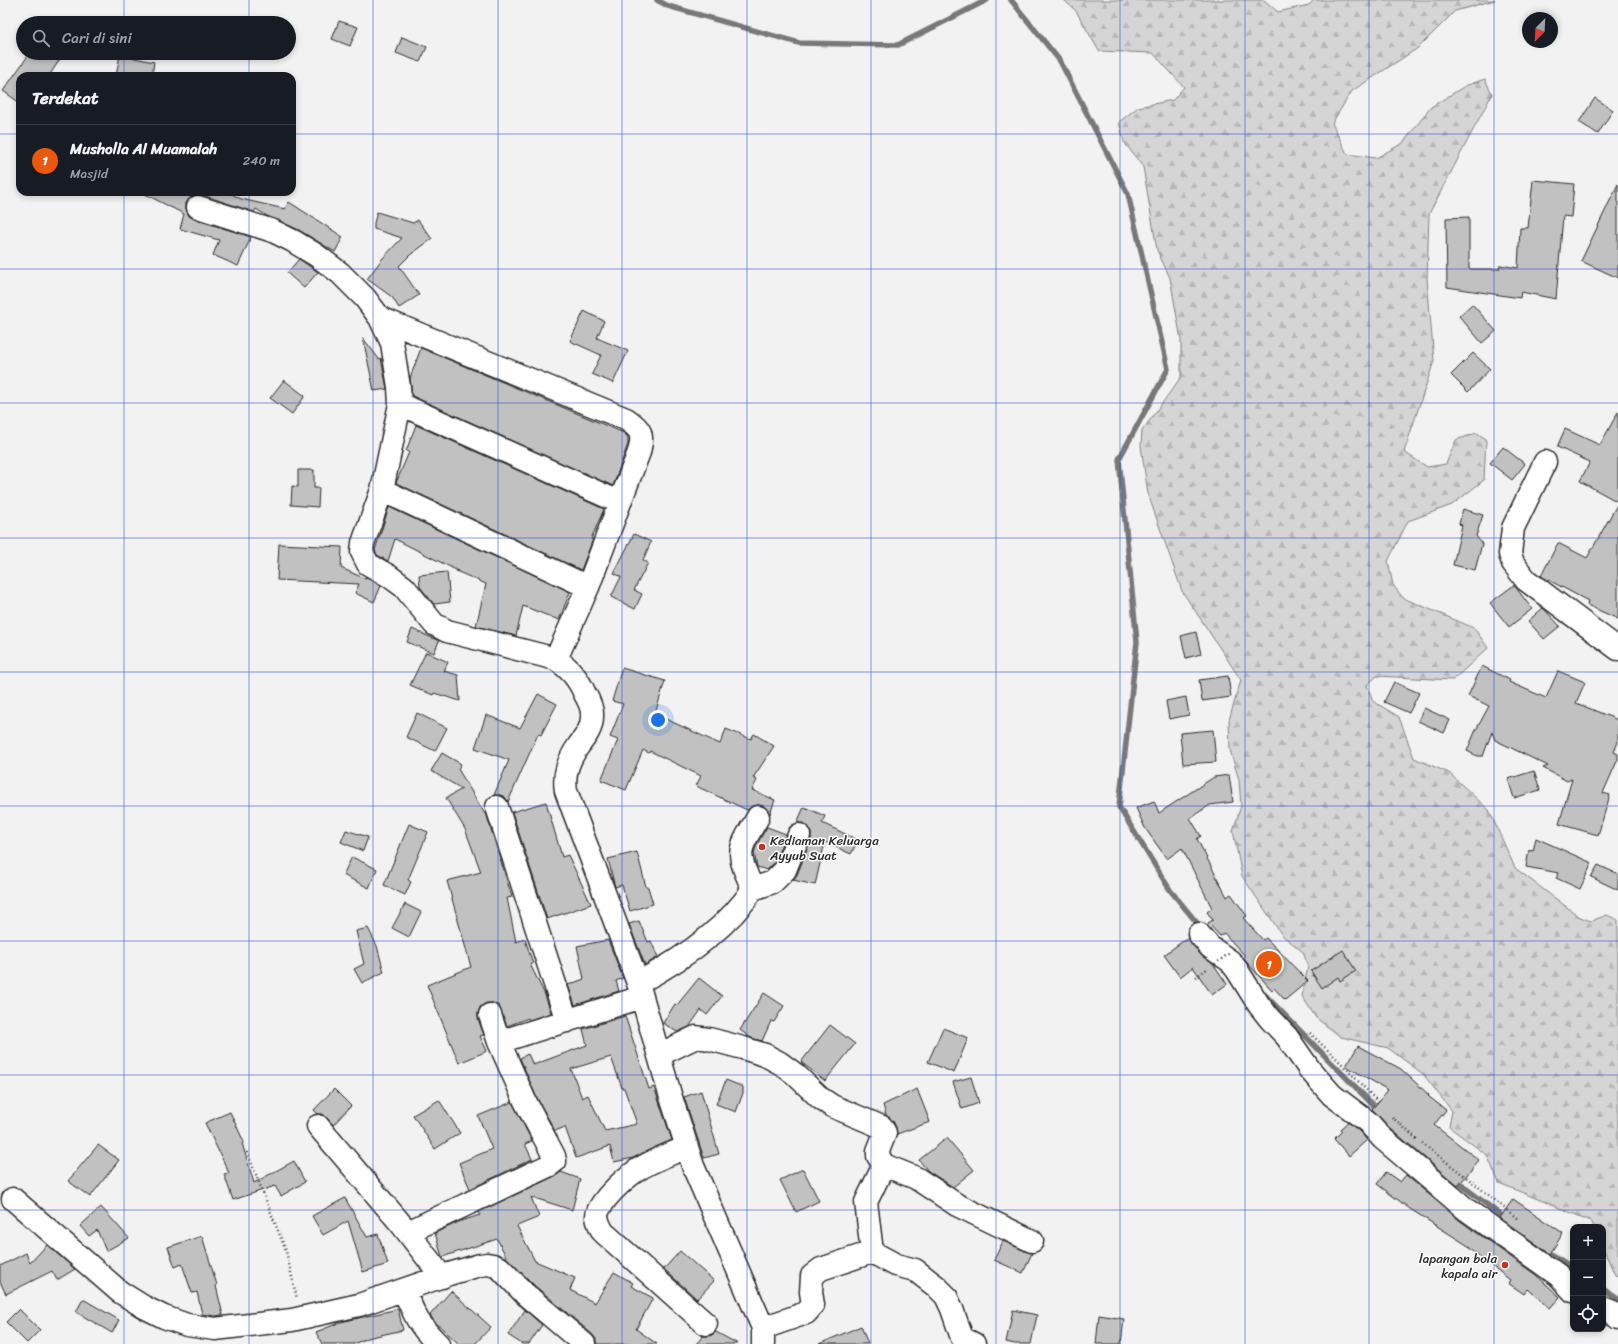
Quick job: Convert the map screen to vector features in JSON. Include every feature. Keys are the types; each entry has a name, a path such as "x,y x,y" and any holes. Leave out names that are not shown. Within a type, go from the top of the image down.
{"street":[{"path":"198,207 273,232 293,241 316,255 340,273 365,298 380,318 392,343 399,387 400,404 382,490 363,543 362,552 368,564 404,587 438,627 447,631 556,659 570,669 580,683 591,708 591,726 586,737 570,758 564,781 566,791 640,990 670,1094 693,1166 763,1336 806,1313 813,1305 810,1292 812,1276 821,1269 872,1252 896,1265 916,1270 937,1287 946,1296 952,1308 962,1338 974,1344"},
{"path":"380,318 626,419 637,426 642,436 640,452 619,502 588,587 556,659"},
{"path":"400,404 619,502"},
{"path":"1546,462 1513,528 1510,554 1513,563 1526,580 1618,649"},
{"path":"382,490 588,587"},
{"path":"497,807 567,1021"},
{"path":"753,889 740,855 745,839 758,817"},
{"path":"499,1042 567,1021 640,990 662,970 687,954 727,920 745,901 753,889 773,882 785,870 799,835"},
{"path":"1199,934 1210,947 1230,961 1259,1005 1291,1042 1310,1070 1332,1095 1368,1122 1382,1138 1467,1210 1558,1275 1570,1288"},
{"path":"408,1232 550,1165 555,1161 554,1156 525,1101 499,1042 490,1015"},
{"path":"659,1055 696,1037 710,1039 765,1055 795,1074 820,1098 849,1114 882,1127 885,1133 878,1151 878,1156 884,1165 916,1178 957,1205 1032,1241"},
{"path":"318,1126 408,1232 442,1277"},
{"path":"687,1147 637,1170 618,1186 602,1204 597,1216 598,1224 603,1232 706,1324"},
{"path":"872,1252 866,1202 884,1165"},
{"path":"13,1199 120,1292 164,1317 187,1325 215,1329 302,1318 359,1305 480,1265 493,1265 500,1268 525,1294 584,1344"},
{"path":"404,1290 415,1318 428,1335 438,1344"},
{"path":"1606,1310 1613,1313 1618,1318"}],"path":[{"path":"1215,964 1231,952"},
{"path":"1308,1031 1340,1062 1380,1105"},
{"path":"1392,1116 1421,1142 1519,1221"},
{"path":"247,1152 286,1251 302,1318"}],"green space":[{"path":"1064,0 1264,0 1278,12 1309,5 1314,0 1495,0 1455,11 1418,48 1352,91 1332,123 1347,154 1376,158 1403,143 1431,107 1465,86 1485,79 1492,94 1429,214 1427,279 1434,361 1404,452 1427,467 1446,464 1456,440 1477,433 1486,439 1484,480 1452,505 1408,521 1388,561 1393,585 1403,598 1474,628 1488,648 1453,680 1377,676 1367,685 1373,701 1399,717 1414,758 1449,773 1489,810 1515,868 1580,917 1591,921 1607,915 1618,920 1618,1276 1615,1275 1606,1255 1606,1224 1592,1224 1591,1221 1499,1183 1487,1155 1449,1127 1452,1111 1423,1074 1388,1048 1341,1037 1316,1018 1302,996 1308,966 1303,952 1282,935 1242,876 1233,831 1241,806 1239,780 1230,750 1229,720 1241,680 1182,591 1148,494 1141,446 1142,431 1181,377 1181,340 1170,278 1157,250 1143,167 1124,142 1119,122 1138,107 1173,100 1184,87 1153,53 1099,51 1076,11"}],"building":[{"path":"339,21 358,27 350,46 332,39"},
{"path":"402,37 427,47 420,62 396,53"},
{"path":"25,60 59,60 52,72 16,72"},
{"path":"119,60 144,60 154,62 153,72 117,72"},
{"path":"16,73 16,100 3,91"},
{"path":"1595,98 1613,110 1598,134 1579,122"},
{"path":"1533,180 1574,184 1571,217 1563,216 1556,299 1521,292 1520,298 1447,287 1446,218 1469,217 1469,269 1499,269 1500,265 1518,268 1520,228 1528,228"},
{"path":"1618,184 1618,278 1581,261"},
{"path":"149,196 194,196 186,203 186,209 189,216 194,219 251,237 238,266 213,255 219,240 180,229 184,214"},
{"path":"205,196 235,196 241,199 285,209 289,202 343,237 335,252 299,230 267,216 256,209 254,212"},
{"path":"377,212 413,223 418,220 432,239 410,255 399,266 419,295 399,308 392,297 367,279 382,259 402,238 374,229"},
{"path":"299,259 318,272 304,288 287,273"},
{"path":"1472,304 1496,331 1482,343 1459,316"},
{"path":"584,311 604,321 597,338 628,351 613,383 592,374 601,355 570,341"},
{"path":"363,338 379,359 381,358 387,389 374,391"},
{"path":"421,348 624,433 628,437 628,444 613,486 412,396 410,378"},
{"path":"1473,353 1490,369 1468,392 1451,375"},
{"path":"284,380 305,396 292,414 270,398"},
{"path":"1618,412 1618,502 1580,481 1590,462 1557,447 1565,429 1600,445"},
{"path":"416,425 604,509 591,539 593,539 581,570 396,483 409,452 406,451"},
{"path":"1503,447 1525,464 1512,480 1490,463"},
{"path":"298,470 314,470 314,488 319,488 318,507 291,505 292,486 298,487"},
{"path":"1618,503 1618,619 1587,605 1588,601 1541,576 1558,543 1587,558"},
{"path":"389,507 570,592 559,620 523,606 516,636 476,626 486,584 456,571 458,571 395,539 388,561 377,555 375,550"},
{"path":"1463,509 1483,515 1476,536 1482,544 1475,570 1453,565 1462,525 1459,524"},
{"path":"634,534 651,542 643,560 648,563 634,590 642,594 635,609 611,597 621,577 614,573"},
{"path":"279,544 342,547 341,568 366,579 366,577 381,586 374,602 355,593 359,584 277,580"},
{"path":"447,572 450,602 434,604 420,587 419,575"},
{"path":"1514,585 1532,609 1509,627 1490,603"},
{"path":"1543,608 1560,626 1544,639 1528,621"},
{"path":"412,629 439,641 434,653 407,642"},
{"path":"1196,632 1201,654 1186,658 1181,636"},
{"path":"426,652 448,662 444,671 458,675 460,701 434,693 433,695 410,685"},
{"path":"1482,666 1510,680 1509,682 1546,698 1558,671 1585,682 1576,703 1618,720 1618,742 1614,752 1618,754 1618,759 1603,793 1610,795 1598,835 1559,824 1572,779 1567,781 1543,768 1548,766 1495,740 1492,732 1483,756 1477,756 1467,751 1489,706 1468,696"},
{"path":"622,668 665,681 655,714 720,744 726,729 751,739 754,734 774,746 753,778 757,780 752,790 775,800 770,814 764,806 752,806 747,810 696,786 701,776 650,751 649,753 643,750 626,790 601,780 618,740 610,737 623,704 612,701"},
{"path":"1228,676 1231,697 1202,701 1199,680"},
{"path":"1394,682 1419,693 1409,713 1384,702"},
{"path":"538,694 557,704 541,735 538,734 508,802 505,797 494,795 509,760 475,748 486,715 520,728"},
{"path":"1186,697 1189,715 1169,719 1166,701"},
{"path":"1424,708 1450,720 1444,733 1418,721"},
{"path":"417,713 447,728 435,751 406,737"},
{"path":"1213,730 1216,762 1183,764 1180,733"},
{"path":"442,753 461,764 458,769 485,814 486,813 512,897 507,898 516,942 525,939 533,964 530,964 545,995 551,1013 529,1020 528,1018 507,1026 499,1006 493,1003 486,1003 480,1007 478,1019 484,1035 480,1036 487,1051 459,1063 427,985 471,967 447,881 481,872 465,829 446,798 462,789 431,771"},
{"path":"1534,771 1540,790 1514,798 1508,779"},
{"path":"1229,775 1233,802 1210,805 1190,818 1201,836 1197,839 1227,897 1231,894 1247,916 1243,918 1263,940 1266,938 1308,981 1285,1000 1274,988 1272,990 1249,965 1243,958 1245,956 1224,933 1220,936 1208,923 1213,920 1207,912 1212,908 1182,848 1167,859 1145,828 1136,808 1154,801 1159,813 1214,777"},
{"path":"546,802 562,857 568,855 591,904 547,919 512,812"},
{"path":"804,807 825,816 822,823 858,840 851,854 825,842 815,885 793,880 797,875 811,839 809,827 803,823 797,823"},
{"path":"409,824 428,832 408,880 411,882 405,895 384,885"},
{"name":"Kediaman Keluarga Ayyub Suat","path":"767,827 786,834 774,863 767,870 757,867 754,853 757,844"},
{"path":"346,830 368,837 363,851 341,842"},
{"path":"1536,838 1592,863 1580,889 1556,878 1559,873 1526,867 1529,850 1533,851"},
{"path":"637,852 646,887 648,887 653,904 630,911 622,885 615,887 608,859"},
{"path":"352,857 377,869 369,888 343,875"},
{"path":"1598,865 1618,874 1618,890 1591,877"},
{"path":"405,904 421,912 409,937 392,928"},
{"path":"639,921 648,942 651,941 658,957 645,965 629,924"},
{"path":"368,928 377,946 384,972 362,983 354,969 364,964 356,931"},
{"path":"1187,938 1201,955 1214,965 1227,984 1212,995 1193,967 1180,977 1164,955"},
{"path":"608,940 623,978 616,981 619,991 575,1005 568,985 584,979 577,946"},
{"path":"1343,950 1356,971 1340,981 1338,977 1322,988 1311,971"},
{"path":"699,978 722,996 707,1015 701,1010 689,1027 677,1032 663,1023 675,1004 677,1005"},
{"path":"764,993 784,1006 774,1022 771,1021 762,1041 751,1038 740,1030"},
{"path":"625,1016 649,1089 654,1087 672,1140 633,1158 614,1162 610,1146 576,1158 565,1127 555,1131 536,1096 520,1058 528,1054 533,1065 587,1045 583,1029","holes":["611,1057 622,1088 624,1088 637,1124 605,1131 588,1095 582,1098 571,1069"]},
{"path":"830,1025 855,1044 825,1081 801,1062"},
{"path":"943,1028 968,1038 954,1073 928,1062"},
{"path":"1358,1046 1401,1069 1429,1095 1428,1096 1446,1110 1434,1125 1479,1160 1458,1186 1391,1129 1372,1109 1388,1090 1346,1066"},
{"path":"971,1077 979,1103 962,1109 953,1082"},
{"path":"726,1080 743,1087 743,1093 736,1112 716,1104"},
{"path":"334,1089 351,1106 333,1125 323,1114 318,1114 314,1110"},
{"path":"917,1089 930,1122 897,1134 896,1127 893,1121 886,1115 883,1105"},
{"path":"701,1091 719,1154 704,1158 684,1097"},
{"path":"439,1100 460,1133 435,1149 413,1115"},
{"path":"512,1102 532,1141 525,1144 532,1159 470,1189 459,1163 492,1149 478,1116"},
{"path":"230,1112 244,1142 242,1143 254,1183 294,1161 305,1182 281,1196 275,1186 233,1200 224,1174 229,1173 205,1123"},
{"path":"1348,1122 1367,1140 1349,1156 1334,1139 1342,1131 1340,1129"},
{"path":"947,1138 974,1170 953,1187 928,1171 919,1160"},
{"path":"98,1145 119,1160 90,1197 68,1181"},
{"path":"803,1169 819,1201 796,1212 780,1180"},
{"path":"561,1172 580,1179 572,1210 531,1197 539,1217 517,1226 535,1261 575,1278 570,1290 595,1303 614,1272 633,1283 631,1286 653,1298 636,1329 657,1344 596,1344 596,1339 592,1334 534,1285 507,1258 497,1239 442,1257 435,1233 461,1221 480,1215 479,1212"},
{"path":"1386,1172 1400,1182 1406,1175 1459,1220 1536,1275 1560,1297 1550,1308 1528,1289 1524,1294 1508,1283 1510,1280 1469,1248 1470,1247 1410,1209 1377,1184"},
{"path":"345,1198 367,1237 378,1234 388,1264 363,1272 348,1221 323,1235 312,1216"},
{"path":"1513,1199 1563,1233 1550,1254 1500,1218"},
{"path":"101,1207 129,1238 106,1251 97,1230 89,1236 80,1226"},
{"path":"202,1236 217,1285 223,1315 215,1316 202,1314 197,1292 192,1293 182,1264 175,1267 168,1247"},
{"path":"1003,1241 1032,1253 1023,1273 994,1260"},
{"path":"47,1245 75,1269 57,1280 52,1271 6,1294 0,1282 0,1266 26,1253 30,1263"},
{"path":"680,1251 714,1281 697,1299 664,1269"},
{"path":"451,1291 491,1327 475,1344 459,1344 434,1321 430,1315"},
{"path":"83,1299 119,1320 112,1333 76,1312"},
{"path":"19,1309 40,1330 27,1343 6,1322"},
{"path":"398,1309 403,1330 367,1338 354,1344 322,1344 316,1332 341,1322"},
{"path":"525,1310 542,1325 529,1344 522,1344 508,1335"},
{"path":"1013,1310 1037,1315 1031,1344 1015,1344 1006,1342"},
{"path":"1099,1315 1124,1319 1121,1344 1096,1344"},
{"path":"861,1326 868,1344 819,1344"},
{"path":"716,1332 738,1344 696,1344 703,1336 710,1336"}],"waterway":[{"path":"657,0 668,6 799,43 898,45 987,0"},
{"path":"1011,0 1060,61 1128,194 1168,369 1119,459 1137,642 1119,807 1170,890 1202,929"},
{"path":"1263,993 1379,1111"},
{"path":"1455,1180 1507,1220"},
{"path":"1525,1235 1570,1266"},
{"path":"1606,1291 1618,1300"}],"place":[{"name":"Kediaman Keluarga Ayyub Suat","path":"762,847"},
{"name":"Musholla Al Muamalah","path":"1269,964"},
{"name":"lapangan bola kapala air","path":"1505,1265"}]}
